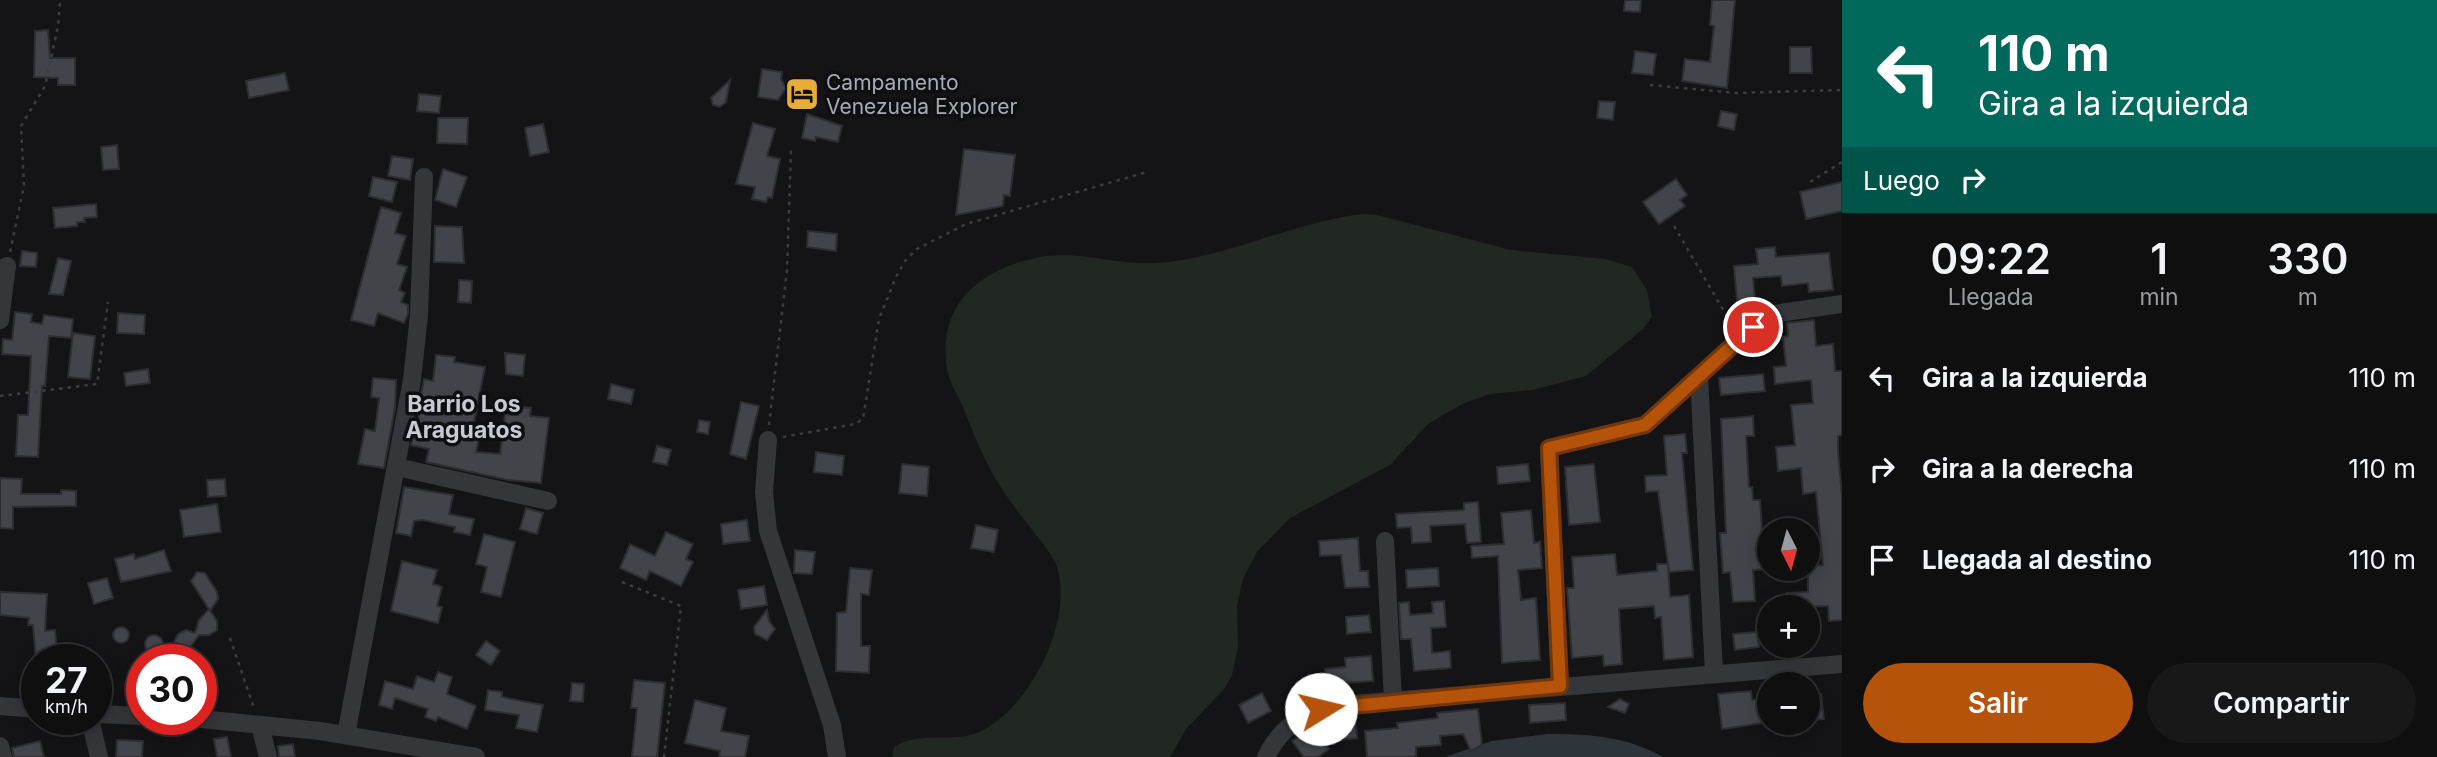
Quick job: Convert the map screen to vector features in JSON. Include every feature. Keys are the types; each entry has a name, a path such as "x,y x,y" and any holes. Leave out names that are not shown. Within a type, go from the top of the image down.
{"street":[{"path":"346,735 397,467 416,348 424,177"},
{"path":"0,320 7,266"},
{"path":"1560,686 1549,448 1645,425 1766,315 1842,304"},
{"path":"1699,376 1714,673"},
{"path":"768,440 764,492 768,531 832,725 838,757"},
{"path":"397,467 548,501"},
{"path":"1385,541 1393,700"},
{"path":"1266,757 1279,734 1304,714 1341,705 1842,664"},
{"path":"0,706 21,708"},
{"path":"217,720 346,735 434,753 476,757"},
{"path":"260,724 268,757"},
{"path":"94,735 99,757"},
{"path":"0,746 3,757"}],"path":[{"path":"7,266 24,186 21,126 45,86 58,26 60,0"},
{"path":"1650,85 1736,93 1842,90"},
{"path":"791,150 787,270 768,440 855,424 863,419 879,319 895,277 917,249 966,225 1147,172"},
{"path":"1810,182 1842,162"},
{"path":"1674,226 1740,338"},
{"path":"0,396 97,384 108,302"},
{"path":"622,582 681,606 664,757"},
{"path":"230,638 260,724"}],"shaded area":[{"path":"1363,214 1377,215 1511,250 1605,259 1632,267 1647,290 1652,317 1643,329 1586,376 1532,390 1490,394 1464,403 1428,424 1390,465 1290,518 1257,552 1243,579 1237,606 1238,648 1232,675 1225,688 1186,729 1170,757 892,757 894,747 904,742 969,735 998,720 1032,682 1045,658 1060,608 1060,583 1055,561 996,479 980,449 947,368 949,326 955,309 966,294 996,272 1036,258 1067,255 1141,263 1183,260 1311,224"},
{"path":"1547,734 1621,740 1663,757 1445,757 1492,741"}],"building":[{"path":"1625,0 1641,0 1640,12 1624,11"},
{"path":"1712,0 1735,0 1727,88 1682,81 1685,59 1710,62 1714,26 1710,25"},
{"path":"48,30 50,58 75,58 75,85 58,85 58,78 34,77 35,31"},
{"path":"1790,47 1811,47 1812,73 1790,73"},
{"path":"1635,51 1656,54 1653,75 1632,73"},
{"path":"762,69 782,72 781,79 786,88 778,100 758,97"},
{"path":"285,73 289,90 249,98 246,81"},
{"path":"730,80 726,102 720,107 713,105 711,98"},
{"path":"419,94 441,96 439,113 417,111"},
{"path":"1599,101 1615,102 1613,120 1597,118"},
{"path":"1721,111 1737,114 1734,130 1718,126"},
{"path":"807,114 842,126 838,142 816,137 815,141 802,138"},
{"path":"438,118 468,118 467,144 437,143"},
{"path":"753,123 775,129 767,156 780,159 772,198 768,197 766,202 752,199 755,187 736,184"},
{"path":"543,124 549,152 530,156 525,128"},
{"path":"117,145 119,169 103,170 101,147"},
{"path":"964,149 1015,155 1010,196 1004,195 1003,206 956,215"},
{"path":"392,156 413,159 410,180 388,176"},
{"path":"443,169 467,177 456,207 435,200"},
{"path":"373,177 397,182 392,202 369,196"},
{"path":"1676,179 1687,195 1680,200 1685,206 1659,224 1643,202"},
{"path":"1842,182 1842,211 1806,219 1800,192"},
{"path":"96,204 97,217 84,218 85,222 77,222 77,226 55,228 53,208"},
{"path":"381,207 401,213 395,233 406,236 397,264 407,267 399,290 405,293 401,302 408,305 408,314 404,323 378,313 374,326 351,320"},
{"path":"435,226 462,227 464,263 434,262"},
{"path":"808,231 837,234 836,251 807,247"},
{"path":"1775,247 1776,257 1829,253 1833,290 1809,292 1808,283 1782,286 1781,276 1753,278 1755,299 1737,301 1734,266 1758,264 1756,249"},
{"path":"22,251 37,253 36,267 20,266"},
{"path":"58,258 71,261 63,295 49,294"},
{"path":"459,280 472,281 471,303 458,302"},
{"path":"15,312 32,314 31,322 42,324 44,315 73,319 71,338 49,336 45,386 42,386 38,457 16,456 18,415 28,415 31,356 2,354 3,339 12,340"},
{"path":"118,313 145,315 144,334 117,333"},
{"path":"1814,320 1816,346 1833,344 1835,371 1842,371 1842,435 1838,436 1838,453 1842,496 1842,620 1829,621 1828,606 1820,606 1820,595 1787,595 1808,592 1808,581 1820,581 1820,565 1823,565 1816,492 1803,494 1801,468 1778,471 1776,447 1795,445 1791,405 1813,403 1811,380 1775,384 1774,367 1786,366 1783,337 1788,336 1787,323"},
{"path":"73,333 95,336 90,379 68,377"},
{"path":"505,353 525,355 523,376 506,374"},
{"path":"436,355 455,357 454,362 485,367 473,427 481,429 476,452 500,454 505,414 518,415 519,407 531,408 530,416 549,418 541,483 508,480 426,462 429,449 411,445 423,400 420,399 424,379 433,381"},
{"path":"148,369 150,383 126,386 124,373"},
{"path":"1763,374 1765,391 1721,395 1719,378"},
{"path":"373,378 396,380 395,408 384,468 358,464 365,429 375,431 379,398 371,397"},
{"path":"611,384 634,390 631,404 608,399"},
{"path":"741,402 759,406 746,459 730,454"},
{"path":"1753,416 1754,436 1746,436 1749,487 1752,487 1753,500 1760,500 1761,518 1757,518 1757,570 1753,570 1755,601 1733,602 1730,572 1723,573 1720,533 1726,533 1721,419"},
{"path":"699,420 710,422 708,434 697,432"},
{"path":"1685,434 1687,453 1682,453 1693,570 1669,572 1658,491 1646,492 1645,476 1667,475 1664,436"},
{"path":"657,446 671,450 667,465 653,462"},
{"path":"816,452 844,456 842,475 814,472"},
{"path":"902,464 929,467 927,496 899,493"},
{"path":"1528,464 1530,481 1498,484 1497,467"},
{"path":"1594,464 1600,522 1569,525 1565,467"},
{"path":"0,478 22,479 21,494 61,494 61,490 76,491 76,506 13,507 13,529 0,528"},
{"path":"225,479 226,496 208,497 207,480"},
{"path":"404,487 453,495 449,514 474,519 470,535 454,532 455,527 423,520 414,521 411,536 396,533"},
{"path":"1478,502 1481,542 1467,543 1465,524 1430,526 1431,542 1412,543 1411,527 1397,528 1396,514 1464,510 1464,503"},
{"path":"217,504 221,532 184,537 180,510"},
{"path":"526,508 543,513 537,534 520,529"},
{"path":"1531,510 1534,543 1540,542 1542,568 1518,570 1521,600 1536,598 1540,660 1502,663 1498,556 1472,558 1471,546 1504,544 1501,513"},
{"path":"747,520 750,541 723,544 721,524"},
{"path":"976,525 998,530 994,552 971,548"},
{"path":"666,532 693,544 686,559 693,562 681,586 650,571 646,580 620,568 630,544 655,556"},
{"path":"484,534 515,542 501,597 481,592 487,567 476,564"},
{"path":"1358,538 1360,571 1368,571 1369,587 1345,588 1341,555 1320,556 1319,541"},
{"path":"164,550 171,571 121,582 115,559 134,554 135,559"},
{"path":"795,550 815,552 812,574 794,573"},
{"path":"1615,554 1617,575 1657,571 1657,564 1668,564 1670,597 1689,595 1693,657 1664,660 1661,617 1655,618 1654,606 1619,609 1622,664 1604,666 1603,655 1572,658 1567,588 1574,588 1572,557"},
{"path":"402,561 437,570 433,584 442,587 437,606 442,607 438,623 391,611"},
{"path":"850,568 872,570 869,595 861,594 861,646 870,646 869,673 836,671 837,613 846,612"},
{"path":"1438,568 1439,586 1407,588 1406,570"},
{"path":"197,572 205,573 217,592 218,599 210,611 191,581"},
{"path":"107,578 113,598 94,604 88,583"},
{"path":"764,586 767,605 741,609 738,590"},
{"path":"0,592 47,594 45,631 55,630 56,644 35,644 33,625 28,625 29,618 0,615"},
{"path":"1444,601 1446,627 1431,628 1432,653 1450,651 1451,668 1414,671 1411,639 1401,639 1399,603 1409,602 1410,615 1433,613 1432,602"},
{"path":"209,609 217,621 217,630 209,635 199,635 193,644 174,642 178,634 186,630 195,633 199,620"},
{"path":"767,610 769,621 775,629 767,640 755,634 754,627"},
{"path":"1369,615 1371,632 1347,634 1346,617"},
{"path":"118,627 124,627 129,635 127,641 118,643 113,638 113,632"},
{"path":"1757,632 1757,647 1735,650 1733,634"},
{"path":"150,635 158,635 163,644 145,644"},
{"path":"486,641 500,651 491,665 476,655"},
{"path":"1371,656 1373,681 1343,683 1344,693 1328,695 1325,669 1346,667 1345,658"},
{"path":"438,672 452,677 447,694 476,706 467,729 438,717 436,721 425,717 428,709 395,698 392,709 379,705 385,681 413,689 417,676 434,682"},
{"path":"634,680 665,683 657,757 632,757 637,708 631,708"},
{"path":"572,683 584,684 583,702 570,701"},
{"path":"488,690 502,692 502,697 543,705 537,732 516,728 519,715 485,710"},
{"path":"1751,691 1752,700 1757,699 1757,724 1722,729 1718,694"},
{"path":"1262,693 1271,711 1248,723 1239,705"},
{"path":"1820,694 1824,719 1820,720"},
{"path":"1620,699 1629,704 1625,713 1608,707"},
{"path":"695,700 726,708 721,731 749,736 745,757 719,757 720,751 685,743"},
{"path":"1565,703 1566,720 1530,723 1529,705"},
{"path":"1478,709 1482,745 1471,751 1463,734 1440,736 1441,745 1416,747 1416,757 1367,757 1365,731 1398,728 1397,723 1438,718 1437,713"},
{"path":"1355,717 1357,738 1330,741 1328,720"},
{"path":"1312,726 1329,749 1318,757 1304,757 1292,741"},
{"path":"227,737 231,757 217,757 214,739"},
{"path":"117,740 143,741 142,757 116,757"},
{"path":"40,741 44,757 14,757 12,748"},
{"path":"293,744 295,757 279,757 278,746"}],"place":[{"name":"Campamento Venezuela Explorer","path":"802,94"}],"district":[{"name":"Barrio Los Araguatos","path":"464,417"}],"route":[{"path":"1321,709 1560,686 1549,448 1645,425 1753,327"}]}
